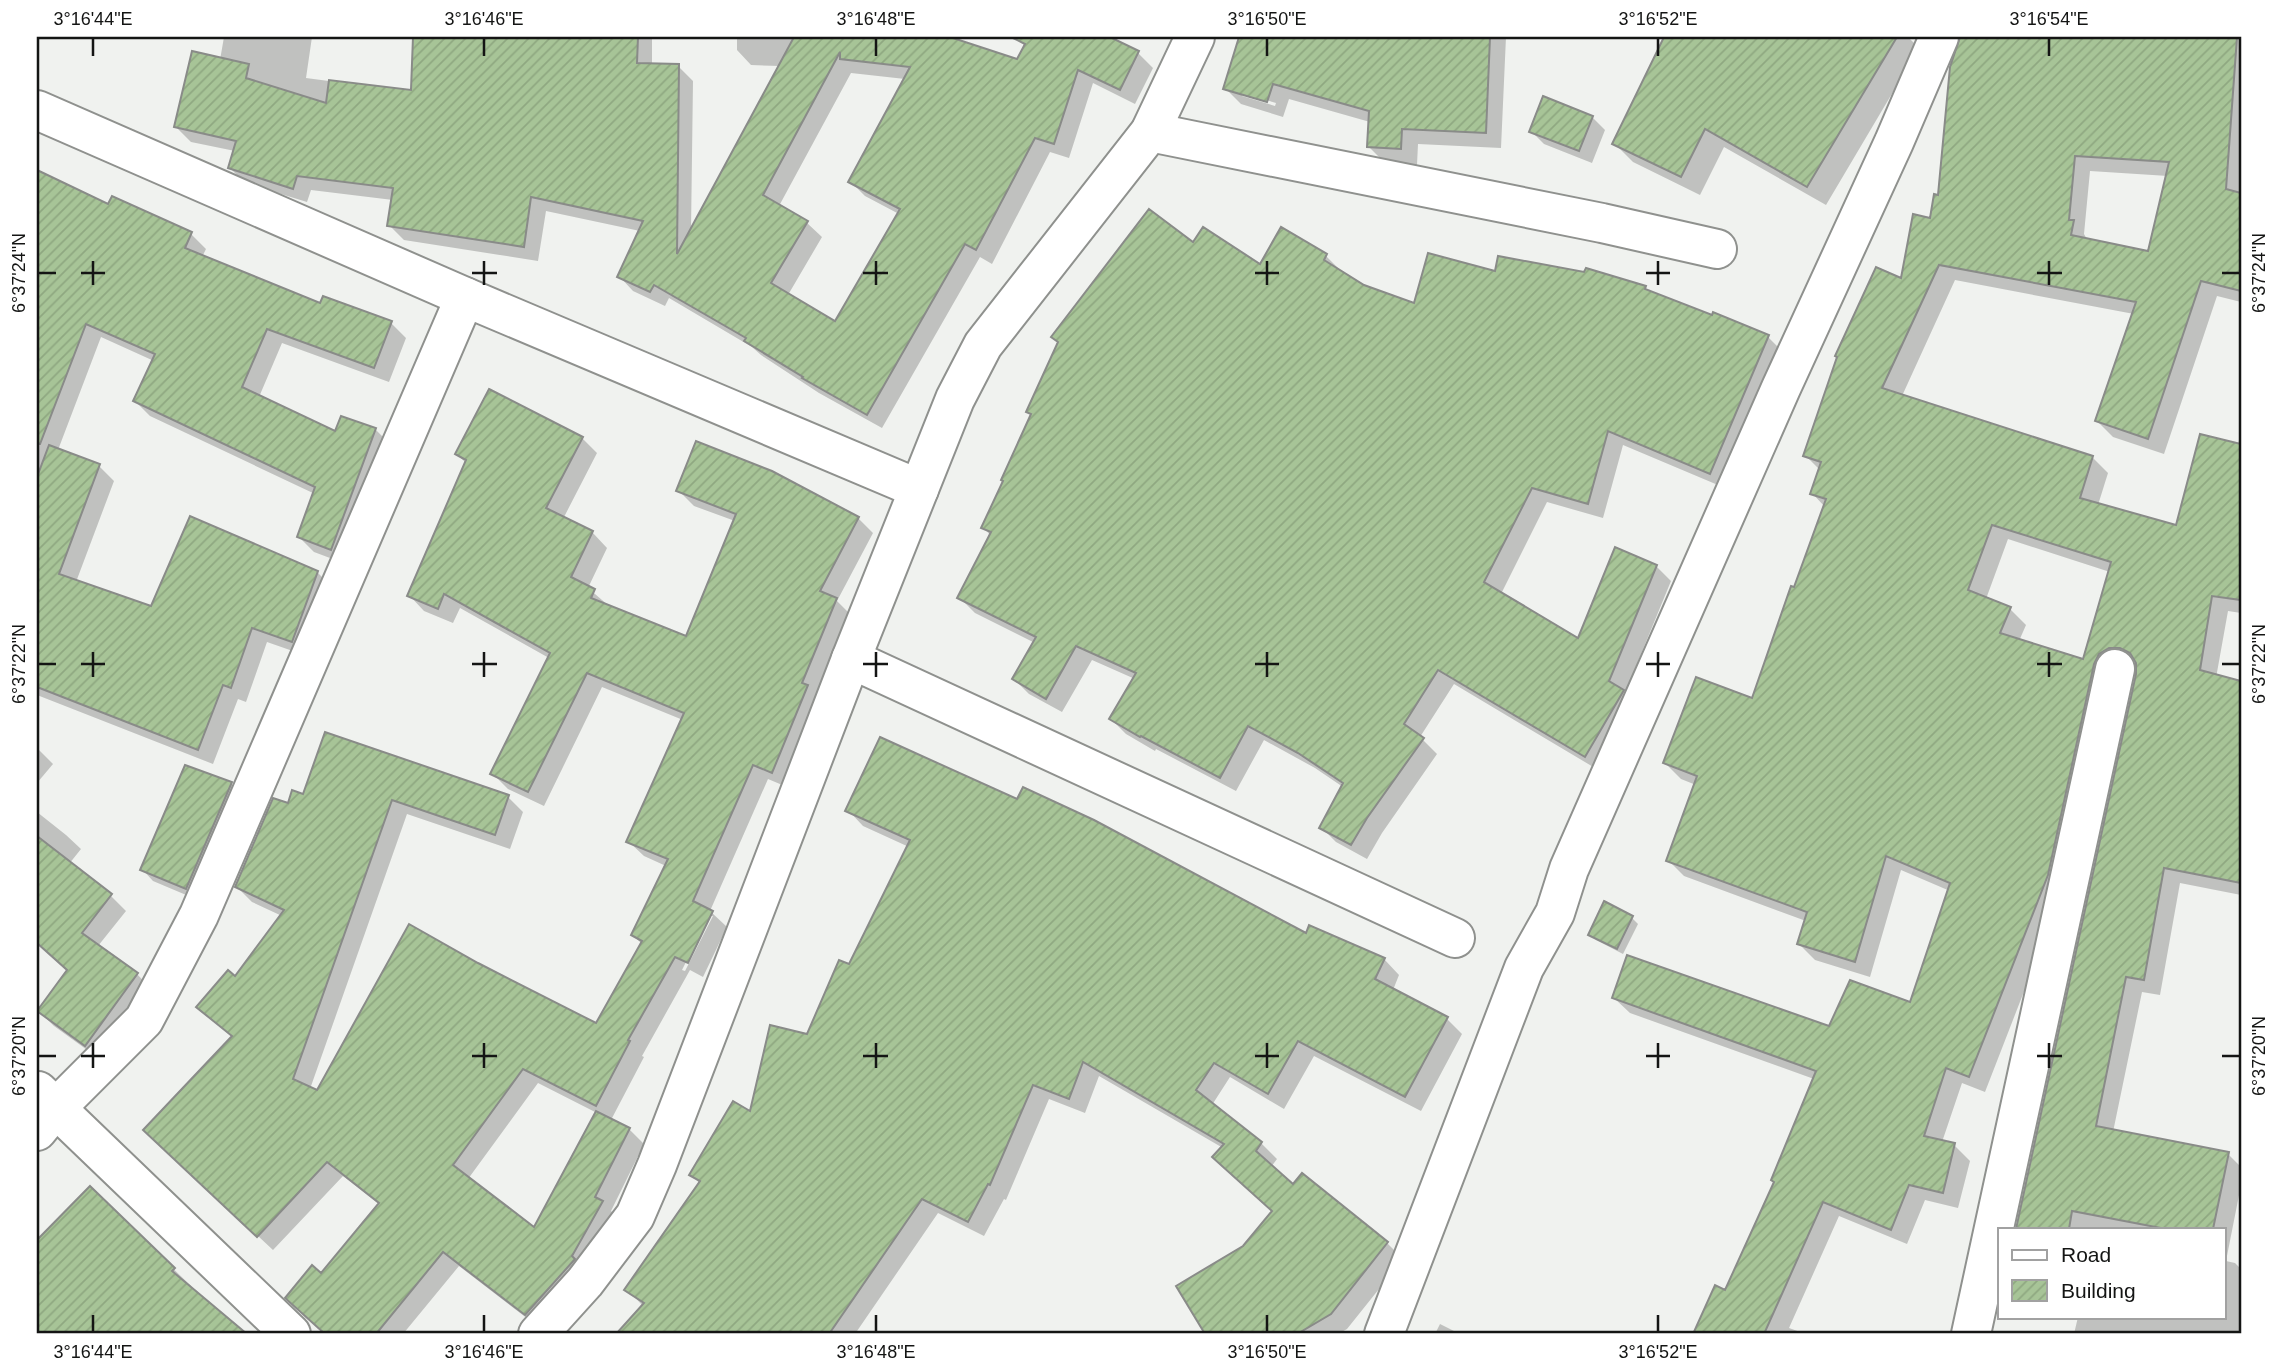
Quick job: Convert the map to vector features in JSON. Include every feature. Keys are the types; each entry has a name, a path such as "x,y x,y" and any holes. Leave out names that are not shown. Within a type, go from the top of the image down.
{"street":[{"path":"538,1334 585,1282 635,1216 955,399 983,345 1150,132 1195,37"},
{"path":"1384,1334 1524,968 1555,914 1569,869 1939,37"},
{"path":"37,110 919,489"},
{"path":"1150,132 1602,223 1717,249"},
{"path":"291,1334 43,1109 144,1020 199,915 465,296"},
{"path":"851,659 1455,938"},
{"path":"1971,1334 2115,669"}],"building":[{"path":"413,37 638,37 637,63 679,64 677,254 794,37 950,37 1017,59 1025,44 1011,37 1110,37 1139,51 1120,90 1078,70 1054,144 1035,138 976,250 965,244 867,415 802,378 744,341 746,338 654,285 650,292 617,277 643,221 531,197 524,247 387,226 393,188 297,176 293,189 228,168 236,141 174,127 192,51 249,64 246,78 326,103 329,80 411,90","holes":["840,52 840,59 910,67 848,182 900,209 835,321 771,283 808,221 763,195"]},
{"path":"1239,37 1490,37 1486,133 1402,129 1401,149 1367,147 1369,111 1273,84 1267,102 1223,89"},
{"path":"1664,37 1897,37 1807,187 1705,129 1681,177 1612,144"},
{"path":"1960,37 2237,37 2226,189 2241,193 2241,291 2201,281 2148,439 2095,421 2136,302 1939,265 1882,388 2093,456 2080,498 2176,525 2200,434 2241,444 2241,600 2212,596 2200,670 2241,681 2241,883 2164,868 2144,980 2126,977 2096,1126 2229,1152 2213,1228 2161,1228 2072,1211 2069,1228 2016,1228 2136,674 2136,663 2130,653 2120,648 2109,648 2099,654 2094,664 2048,875 1969,1077 1946,1068 1924,1136 1955,1143 1943,1193 1909,1185 1891,1230 1823,1202 1764,1334 1693,1334 1715,1285 1725,1290 1774,1182 1771,1180 1816,1071 1612,998 1627,955 1829,1026 1850,980 1910,1002 1950,883 1886,856 1855,962 1797,944 1807,912 1666,861 1697,776 1663,763 1696,677 1752,698 1791,586 1794,587 1826,499 1810,494 1821,462 1803,456 1837,357 1835,356 1876,267 1901,278 1913,214 1930,218 1934,194 1938,195 1950,67","holes":["2075,156 2169,162 2148,251 2071,235 2074,220 2069,220","1992,525 2111,562 2083,659 2000,633 2011,607 1968,590"]},
{"path":"1543,96 1593,116 1579,151 1529,132"},
{"path":"37,170 108,204 112,196 192,232 185,248 320,303 323,296 392,321 374,368 267,329 242,387 335,431 341,416 376,428 331,550 297,537 315,487 133,401 155,354 86,324 40,444 37,444"},
{"path":"1149,209 1193,242 1203,227 1260,264 1281,227 1327,254 1324,260 1364,285 1414,303 1428,253 1495,271 1498,256 1584,272 1586,268 1646,286 1645,289 1769,335 1710,474 1608,431 1588,504 1532,488 1484,582 1578,638 1615,547 1657,565 1609,681 1624,690 1585,757 1438,670 1404,724 1424,738 1351,845 1319,828 1343,783 1298,753 1248,726 1220,778 1109,719 1136,673 1076,646 1046,699 1012,679 1036,637 957,598 991,532 981,528 1031,414 1026,412 1058,342 1051,337"},
{"path":"489,389 583,437 546,508 593,531 571,577 595,589 591,598 686,636 736,514 676,491 696,441 772,471 859,517 820,591 837,598 802,683 808,685 772,773 753,765 693,901 713,911 688,963 675,957 628,1040 630,1041 596,1106 523,1069 453,1165 534,1227 596,1111 630,1128 595,1197 603,1201 572,1256 575,1259 525,1315 443,1252 376,1334 325,1334 285,1298 312,1265 321,1273 379,1203 327,1162 257,1237 143,1130 232,1036 196,1007 228,970 235,976 284,910 235,887 273,798 288,803 292,790 303,794 325,732 509,795 495,835 392,800 293,1079 317,1090 409,924 478,963 596,1023 642,941 631,935 668,859 626,842 684,713 587,673 528,792 490,774 550,653 444,594 438,609 407,596 466,460 455,454"},
{"path":"49,445 100,464 59,574 151,606 190,516 318,571 292,642 252,628 231,688 223,685 198,750 37,687 37,477"},
{"path":"880,737 1017,799 1023,787 1094,820 1306,933 1309,925 1385,958 1375,979 1448,1017 1405,1097 1298,1041 1268,1094 1214,1063 1196,1090 1262,1142 1256,1151 1293,1184 1302,1173 1388,1242 1331,1314 1297,1334 1205,1334 1176,1286 1243,1246 1272,1211 1212,1157 1224,1144 1083,1062 1069,1099 1033,1085 990,1185 988,1184 968,1222 922,1199 829,1334 616,1334 644,1303 624,1290 700,1181 689,1175 733,1101 750,1111 770,1025 807,1034 839,960 849,964 910,840 845,811"},
{"path":"185,765 232,782 186,889 140,870"},
{"path":"37,836 112,894 82,933 138,973 85,1046 37,1011 67,970 37,943"},
{"path":"1604,901 1633,916 1617,949 1588,935"},
{"path":"90,1186 175,1268 172,1271 247,1334 37,1334 37,1240"}]}
